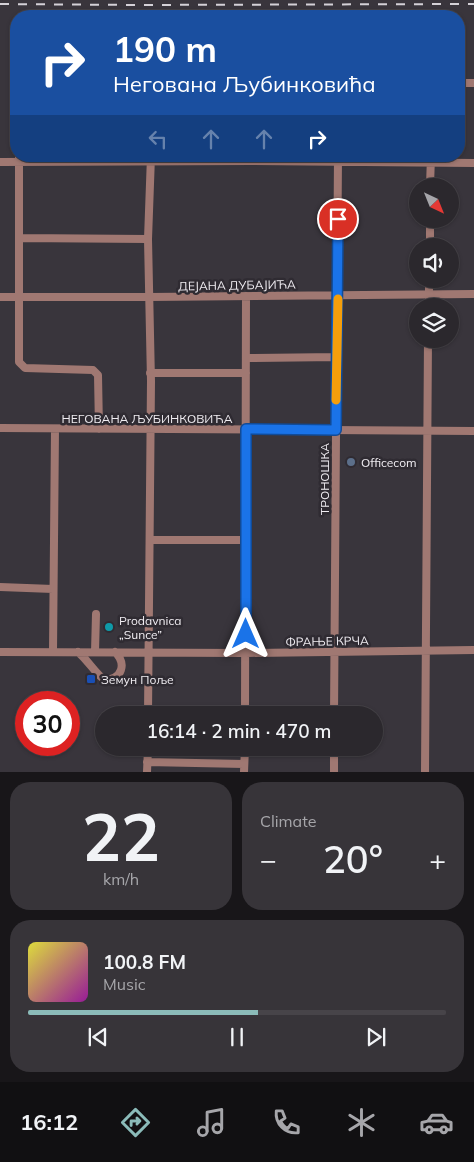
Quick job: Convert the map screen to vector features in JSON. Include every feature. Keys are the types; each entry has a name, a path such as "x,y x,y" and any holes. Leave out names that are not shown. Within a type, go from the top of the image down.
{"street":[{"path":"19,162 18,297 20,364 25,368 94,370 98,375 99,429"},
{"path":"148,706 151,429 148,239 151,162"},
{"name":"ТРОНОШКА","path":"334,706 338,162"},
{"path":"430,178 431,162"},
{"path":"19,238 148,239"},
{"path":"429,288 429,295"},
{"name":"ДЕЈАНА ДУБАЈИЋА","path":"0,297 149,298 474,294"},
{"path":"245,706 247,540 246,296"},
{"path":"425,772 428,348"},
{"path":"246,358 337,357"},
{"path":"150,373 246,373"},
{"name":"НЕГОВАНА ЉУБИНКОВИЋА","path":"0,428 474,430"},
{"path":"53,652 55,429"},
{"path":"150,540 247,540"},
{"path":"0,587 53,589"},
{"path":"95,652 96,614"},
{"name":"ФРАЊЕ КРЧА","path":"0,652 246,653 474,650"},
{"path":"78,652 100,677 105,680 117,676 122,669 122,662 115,652"},
{"path":"147,756 147,772"},
{"path":"334,756 334,772"},
{"path":"147,762 244,768"}],"railway":[{"path":"0,4 474,4"}],"slow traffic":[{"path":"336,400 338,299"}],"place":[{"name":"Officecom","path":"351,462"},
{"name":"Prodavnica „Sunce”","path":"109,627"},
{"name":"Земун Поље","path":"91,679"}],"route":[{"path":"246,634 246,429 336,430 338,219"}]}
